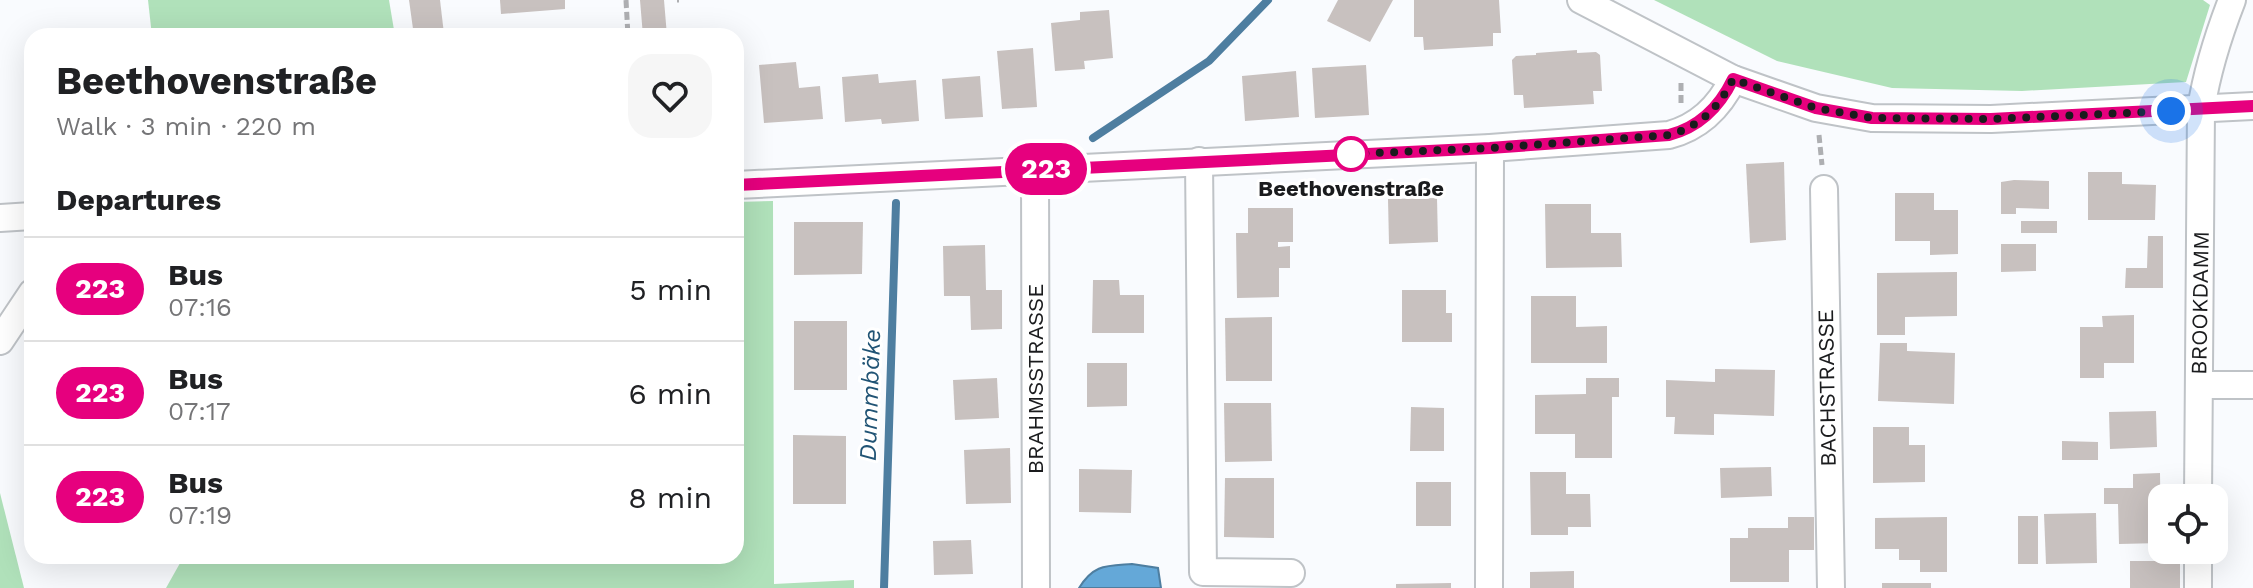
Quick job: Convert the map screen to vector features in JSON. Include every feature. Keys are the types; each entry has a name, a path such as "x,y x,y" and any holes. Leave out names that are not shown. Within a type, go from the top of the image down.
{"street":[{"path":"1581,0 1733,79 1816,108 1872,118 1991,119 2253,106"},
{"name":"BROOKDAMM","path":"2198,484 2201,109 2216,41 2232,0"},
{"path":"744,185 1626,139 1683,131 1723,100 1733,79"},
{"path":"1489,588 1490,148"},
{"path":"1199,161 1203,572 1291,573"},
{"name":"BRAHMSSTRASSE","path":"1035,170 1036,588"},
{"name":"BACHSTRASSE","path":"1824,189 1831,588"},
{"path":"0,218 24,216"},
{"path":"0,341 24,305"},
{"path":"2199,385 2253,385"},
{"path":"2198,564 2198,588"}],"path":[{"path":"626,0 628,28"}],"green space":[{"path":"148,0 389,0 394,28 151,28"},
{"path":"1654,0 2203,0 2210,5 2186,82 2022,91 1892,88 1777,61"},
{"path":"773,201 774,584 854,580 854,588 166,588 180,564 744,564 744,202"},
{"path":"0,493 24,588 0,588"}],"water":[{"path":"1132,564 1158,568 1161,588 1079,588 1096,570"}],"building":[{"path":"409,0 440,0 443,28 413,28"},
{"path":"500,0 565,0 565,9 501,14"},
{"path":"640,0 664,0 666,28 642,28"},
{"path":"1338,0 1393,0 1370,42 1327,21"},
{"path":"1414,0 1499,0 1501,33 1493,33 1493,46 1424,50 1423,37 1414,37"},
{"path":"1109,10 1113,58 1084,61 1085,69 1055,71 1051,23 1080,20 1080,12"},
{"path":"1033,48 1037,107 1002,109 997,51"},
{"path":"1577,50 1577,53 1596,52 1600,55 1602,91 1593,91 1594,104 1524,108 1523,95 1514,95 1512,60 1516,56"},
{"path":"796,62 799,88 820,86 823,119 764,123 759,65"},
{"path":"1366,65 1369,115 1315,118 1312,68"},
{"path":"1296,71 1299,117 1245,121 1242,76"},
{"path":"878,74 879,83 916,80 919,121 882,124 881,119 845,122 842,77"},
{"path":"980,76 983,117 945,119 942,79"},
{"path":"1784,162 1786,240 1750,243 1746,164"},
{"path":"2088,172 2122,172 2122,184 2156,185 2155,220 2088,220"},
{"path":"2049,181 2049,209 2016,208 2016,214 2001,214 2001,182"},
{"path":"1895,193 1934,193 1934,210 1958,210 1958,254 1930,255 1930,241 1895,241"},
{"path":"1437,198 1438,242 1389,244 1388,199"},
{"path":"1545,204 1591,204 1591,233 1621,233 1622,267 1546,268"},
{"path":"1248,208 1293,208 1293,242 1278,242 1278,247 1290,246 1290,268 1279,268 1279,297 1237,298 1236,233 1248,233"},
{"path":"2021,221 2057,221 2057,233 2021,233"},
{"path":"794,222 863,222 862,274 794,275"},
{"path":"2148,236 2163,236 2163,288 2125,288 2126,268 2147,268"},
{"path":"2001,244 2036,244 2036,271 2001,272"},
{"path":"985,245 986,290 1002,290 1002,329 971,330 970,296 944,296 943,246"},
{"path":"1957,272 1957,316 1905,317 1905,335 1877,335 1877,273"},
{"path":"1093,280 1119,280 1120,295 1144,295 1144,333 1092,333"},
{"path":"1402,290 1446,290 1446,313 1452,313 1452,342 1402,342"},
{"path":"1531,296 1576,296 1576,327 1607,326 1607,363 1531,363"},
{"path":"2134,315 2134,363 2104,363 2104,378 2080,378 2080,327 2103,327 2102,316"},
{"path":"1272,317 1272,381 1226,381 1225,318"},
{"path":"794,321 847,321 847,390 794,390"},
{"path":"1880,343 1907,343 1907,351 1955,353 1954,404 1878,401"},
{"path":"1087,363 1127,363 1127,406 1087,407"},
{"path":"1715,369 1775,370 1774,416 1714,414 1714,435 1674,434 1675,417 1666,417 1666,380 1715,382"},
{"path":"997,378 999,418 955,420 953,380"},
{"path":"1586,378 1619,378 1619,397 1612,397 1612,458 1575,458 1575,434 1535,434 1535,395 1586,394"},
{"path":"1224,403 1271,403 1272,461 1225,462"},
{"path":"1411,407 1444,408 1444,451 1410,451"},
{"path":"2156,411 2157,447 2110,449 2109,412"},
{"path":"1873,427 1909,427 1909,445 1925,445 1925,482 1873,483"},
{"path":"793,435 846,436 846,504 793,504"},
{"path":"2062,441 2098,442 2098,460 2062,460"},
{"path":"1010,448 1011,503 966,504 964,450"},
{"path":"1771,467 1772,496 1721,498 1720,468"},
{"path":"1079,469 1132,470 1131,513 1079,512"},
{"path":"1530,472 1566,472 1566,494 1590,494 1591,527 1568,527 1568,535 1531,535"},
{"path":"2160,473 2160,484 2148,484 2148,543 2119,544 2118,504 2104,504 2104,488 2133,488 2133,474"},
{"path":"1225,478 1274,478 1274,538 1224,537"},
{"path":"1416,482 1451,482 1451,526 1416,526"},
{"path":"2096,513 2097,563 2046,564 2044,514"},
{"path":"2018,516 2038,516 2038,564 2018,564"},
{"path":"1788,517 1814,517 1814,550 1789,550 1789,582 1730,582 1730,538 1748,538 1748,528 1788,528"},
{"path":"1947,517 1947,572 1920,572 1920,560 1899,560 1899,549 1875,549 1875,518"},
{"path":"971,540 973,574 934,575 933,541"},
{"path":"2130,561 2180,564 2180,588 2130,588"},
{"path":"1574,571 1574,588 1530,588 1530,572"},
{"path":"1451,583 1451,588 1396,588 1396,584"},
{"path":"1882,583 1931,583 1931,588 1882,588"}],"waterway":[{"name":"Dummbäke","path":"1093,138 1209,61 1268,0"},
{"name":"Dummbäke","path":"884,588 896,203"}],"bus line":[{"name":"223","path":"744,185 1490,148 1669,135 1701,120 1723,100 1733,79 1816,108 1872,118 1991,119 2253,106"}],"place":[{"name":"Beethovenstraße","path":"1351,154"}],"route":[{"path":"1351,154 1669,135 1701,120 1723,100 1733,79 1816,108 1872,118 1991,119 2171,111"}]}
